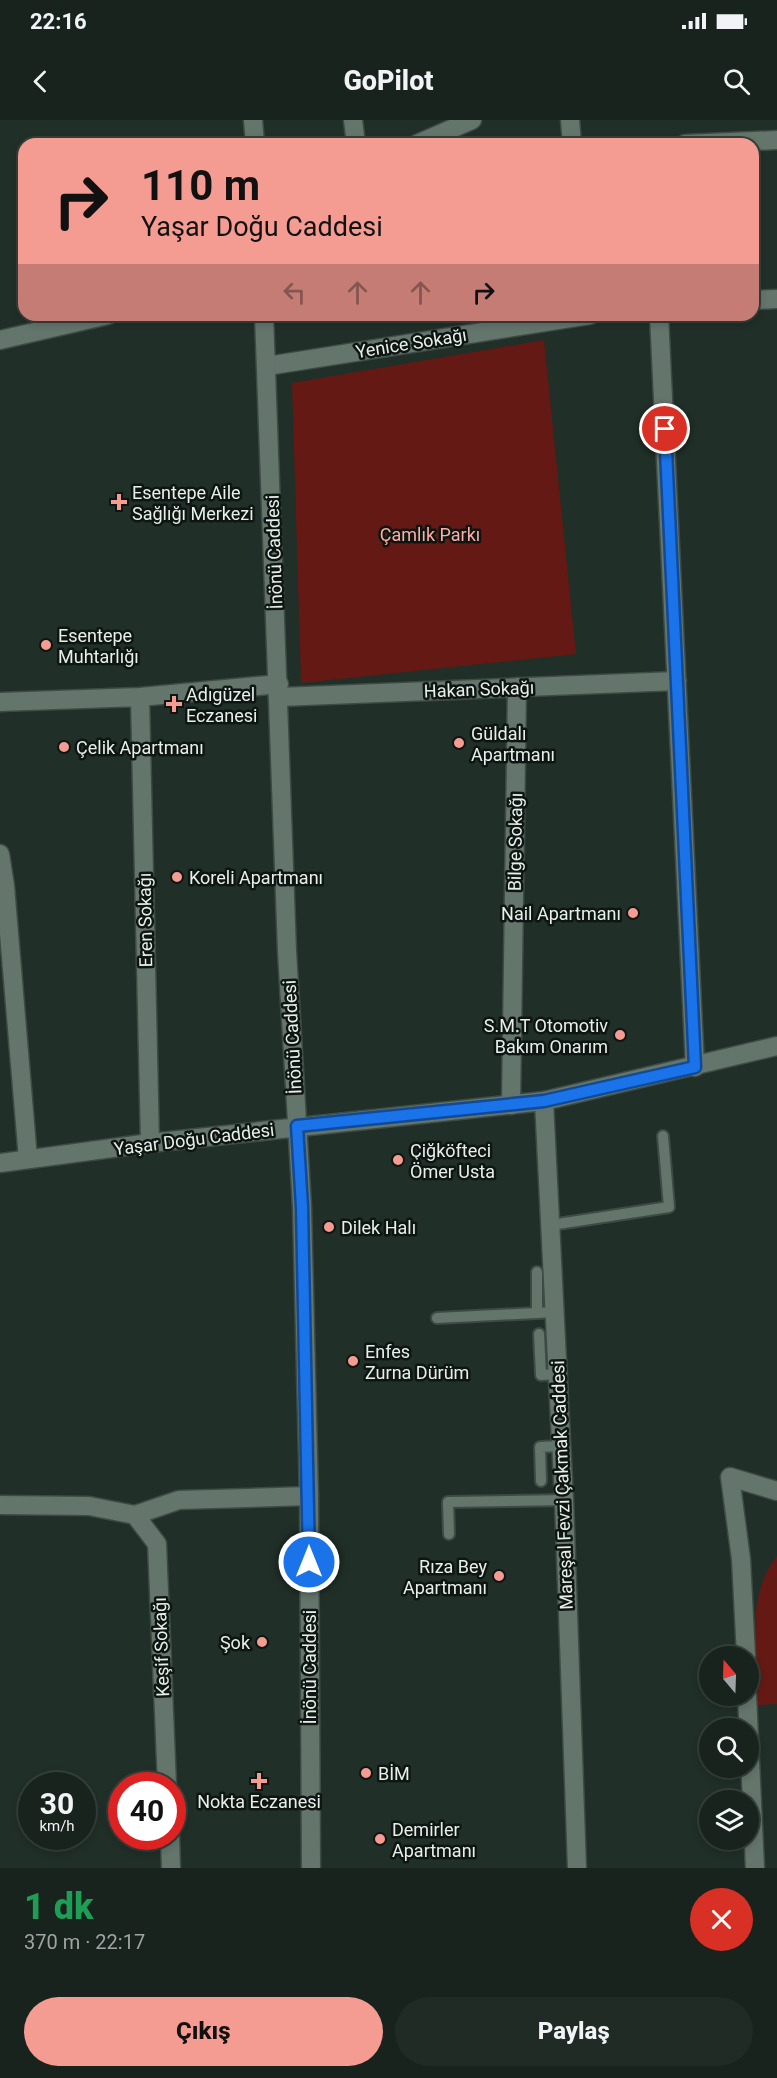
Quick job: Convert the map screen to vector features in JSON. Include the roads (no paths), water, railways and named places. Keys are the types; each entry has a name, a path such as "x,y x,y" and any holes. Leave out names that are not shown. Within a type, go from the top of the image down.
{"street":[{"path":"253,120 254,138"},
{"path":"353,120 355,138"},
{"path":"431,138 472,120"},
{"path":"570,120 572,138"},
{"path":"759,141 777,140"},
{"path":"759,300 777,299"},
{"path":"0,340 82,321"},
{"name":"İnönü Caddesi","path":"264,321 288,951 302,1207 309,1496 311,1868"},
{"name":"Yenice Sokağı","path":"267,366 552,321"},
{"path":"659,321 695,1067"},
{"name":"Hakan Sokağı","path":"0,702 280,690 517,687 677,681"},
{"name":"Bilge Sokağı","path":"511,1105 517,687"},
{"name":"Eren Sokağı","path":"140,697 150,1143"},
{"path":"0,854 5,886 28,1159"},
{"name":"Yaşar Doğu Caddesi","path":"0,1163 297,1126 544,1101 777,1046"},
{"name":"Mareşal Fevzi Çakmak Caddesi","path":"544,1101 550,1225 546,1313 558,1374 577,1868"},
{"path":"745,1646 741,1559 730,1477 777,1491"},
{"path":"0,1505 89,1506 135,1515 179,1500 309,1496"},
{"name":"Keşif Sokağı","path":"135,1515 157,1544 166,1772"},
{"path":"748,1706 755,1868"},
{"path":"170,1850 171,1868"}],"lane":[{"path":"550,1225 669,1207 663,1136"},
{"path":"437,1318 546,1313 537,1272"},
{"path":"539,1334 541,1375 558,1374"},
{"path":"542,1480 540,1447 561,1446"},
{"path":"449,1534 448,1502 564,1500"}],"place":[{"name":"Esentepe Aile Sağlığı Merkezi","path":"119,502"},
{"name":"Esentepe Muhtarlığı","path":"46,645"},
{"name":"Adıgüzel Eczanesi","path":"174,704"},
{"name":"Güldalı Apartmanı","path":"459,743"},
{"name":"Çelik Apartmanı","path":"64,747"},
{"name":"Koreli Apartmanı","path":"177,877"},
{"name":"Nail Apartmanı","path":"633,913"},
{"name":"S.M.T Otomotiv Bakım Onarım","path":"620,1035"},
{"name":"Çiğköfteci Ömer Usta","path":"398,1160"},
{"name":"Dilek Halı","path":"329,1227"},
{"name":"Enfes Zurna Dürüm","path":"353,1361"},
{"name":"Rıza Bey Apartmanı","path":"499,1576"},
{"name":"Şok","path":"262,1642"},
{"name":"BİM","path":"366,1773"},
{"name":"Nokta Eczanesi","path":"259,1781"},
{"name":"Demirler Apartmanı","path":"380,1839"}],"park label":[{"name":"Çamlık Parkı","path":"430,534"}]}
